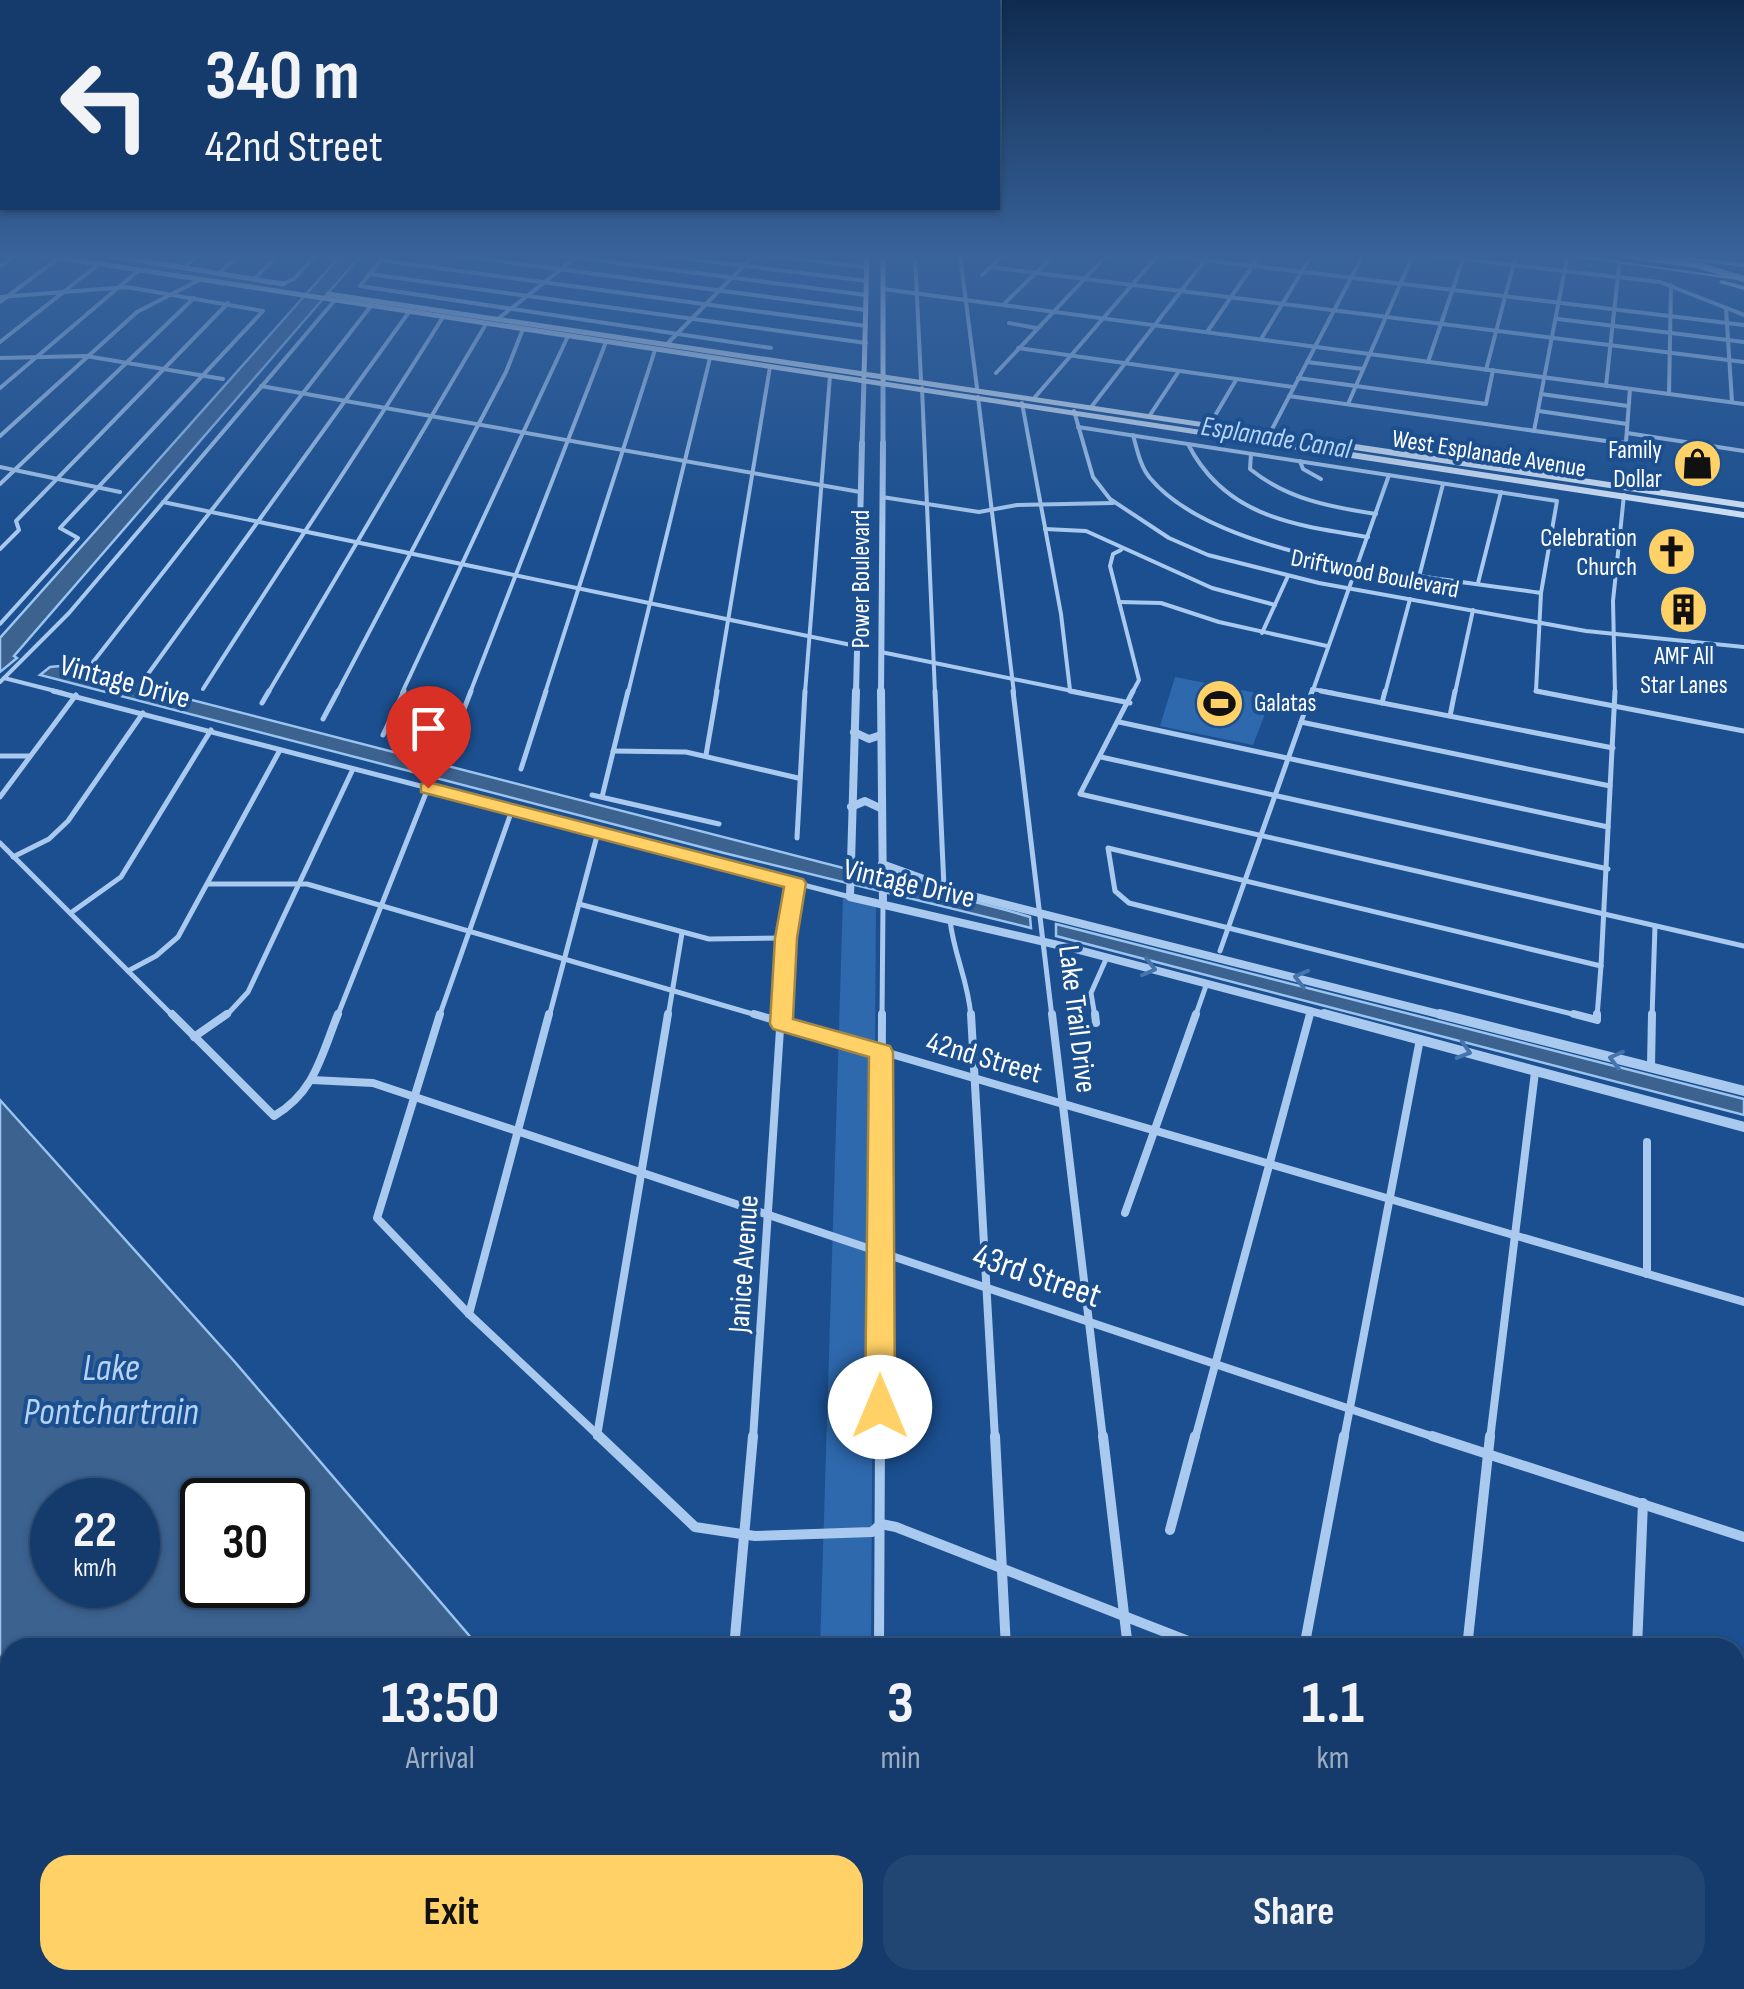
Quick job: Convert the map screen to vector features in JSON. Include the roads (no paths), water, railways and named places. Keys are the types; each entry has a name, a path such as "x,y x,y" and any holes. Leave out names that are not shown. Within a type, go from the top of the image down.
{"main road":[{"name":"West Esplanade Avenue","path":"641,348 830,376 906,378 922,384"},
{"name":"West Esplanade Avenue","path":"699,348 864,377"},
{"name":"Power Boulevard","path":"864,377 866,348"},
{"path":"876,348 882,351"},
{"name":"Power Boulevard","path":"882,348 883,379"},
{"path":"761,366 778,366 777,360"},
{"path":"897,384 890,382 906,378"},
{"name":"West Esplanade Avenue","path":"883,379 897,384 1036,397 1744,505"},
{"name":"West Esplanade Avenue","path":"977,392 1022,403 1744,515"},
{"path":"1131,420 1142,418 1134,412"},
{"path":"1161,425 1152,420 1166,417"},
{"path":"1412,462 1403,457 1432,458"},
{"path":"1450,468 1504,473 1489,466"}],"street":[{"path":"0,388 48,348"},
{"path":"0,436 95,348"},
{"path":"0,484 142,348"},
{"path":"0,549 19,530 16,521 185,348"},
{"path":"2,620 78,538 60,528 230,348"},
{"path":"2,680 70,613 294,348"},
{"path":"93,662 339,348"},
{"path":"148,674 385,348"},
{"path":"202,688 388,408 422,348"},
{"path":"262,703 472,348"},
{"path":"322,719 516,348"},
{"path":"383,735 565,348"},
{"path":"448,750 570,440 600,348"},
{"path":"920,348 944,888"},
{"name":"Lake Trail Drive","path":"972,348 1127,1638"},
{"path":"996,373 1018,348 1293,388"},
{"path":"1036,397 1078,348"},
{"path":"1092,406 1137,348"},
{"path":"1270,433 1315,348"},
{"path":"1321,348 1744,404"},
{"path":"1348,404 1373,348"},
{"path":"1428,362 1432,348"},
{"path":"1486,370 1492,348"},
{"path":"1534,431 1551,348"},
{"path":"1606,386 1611,348"},
{"path":"1634,348 1744,362"},
{"path":"1668,348 1669,394"},
{"path":"1727,348 1732,402"},
{"path":"522,768 655,350"},
{"path":"0,358 86,356 223,380"},
{"path":"602,797 710,358"},
{"path":"1307,362 1363,369"},
{"path":"706,755 770,367"},
{"path":"1298,378 1485,404 1493,370"},
{"path":"1150,414 1179,372"},
{"path":"797,838 798,778 830,376"},
{"name":"Power Boulevard","path":"850,893 864,377"},
{"name":"Power Boulevard","path":"883,379 883,901"},
{"path":"1210,424 1236,380"},
{"path":"261,386 860,492"},
{"path":"1289,396 1622,443 1630,389"},
{"path":"1542,394 1628,406"},
{"path":"1022,403 1070,690"},
{"path":"863,408 869,412 882,410"},
{"name":"Driftwood Boulevard","path":"1074,411 1093,477 1115,502 1169,538 1196,549 1288,576 1348,588 1614,635 1744,647"},
{"path":"1539,412 1627,424"},
{"path":"1078,426 1556,501 1541,593 1536,691 1744,731"},
{"path":"862,436 872,433 882,441"},
{"path":"1626,434 1744,451"},
{"path":"1133,435 1149,476 1189,511 1282,547 1541,593"},
{"path":"1188,444 1196,468 1228,496 1295,523 1368,538"},
{"path":"1251,454 1250,469 1275,488 1313,502 1376,514"},
{"path":"1300,461 1303,469 1321,480"},
{"path":"0,468 120,492"},
{"path":"1220,951 1389,475"},
{"path":"1524,496 1526,480"},
{"path":"1420,572 1443,484"},
{"path":"1478,582 1501,492"},
{"path":"1601,966 1108,848 1115,891 1120,897 1227,928 1597,1020 1601,966 1604,914 1608,870 1614,635 1624,495"},
{"path":"882,497 974,512 1115,502"},
{"path":"163,502 856,646"},
{"path":"1045,529 1086,531 1212,588 1274,604"},
{"path":"1122,550 1110,558 1139,680 1080,794 1744,946"},
{"path":"859,575 881,577"},
{"path":"1262,632 1288,576"},
{"path":"857,602 870,598 880,603"},
{"path":"1382,703 1410,599"},
{"path":"1119,602 1161,603 1327,646"},
{"path":"1450,716 1473,610"},
{"path":"881,652 1130,703"},
{"name":"Vintage Drive","path":"2,680 144,712 796,883 883,901 1312,1009 1744,1127"},
{"path":"1312,689 1613,748"},
{"path":"0,797 76,695"},
{"path":"13,857 49,840 68,821 144,712"},
{"path":"1119,722 1608,827"},
{"path":"1301,722 1610,786"},
{"path":"72,912 121,876 211,730"},
{"path":"854,732 869,739 881,735"},
{"path":"128,971 156,956 178,937 281,749"},
{"path":"613,751 706,755 798,778"},
{"path":"0,756 30,756"},
{"path":"1102,757 1608,870"},
{"path":"194,1037 222,1020 248,992 353,769"},
{"path":"0,843 274,1116 298,1102 312,1080 428,788"},
{"path":"592,794 719,824"},
{"path":"851,807 865,802 880,808"},
{"path":"512,810 468,930 377,1218 469,1314 695,1527 744,1534 872,1532 880,1524"},
{"path":"469,1314 598,832"},
{"name":"Vintage Drive","path":"882,864 944,888 1744,1091"},
{"name":"Janice Avenue","path":"735,1638 770,1214 786,938 796,883"},
{"name":"42nd Street","path":"208,884 297,884 380,905 1744,1302"},
{"path":"880,1638 883,901"},
{"path":"578,904 709,939 786,938"},
{"path":"950,920 953,948 968,979 977,1078 1005,1638"},
{"path":"1650,1068 1656,926"},
{"path":"596,1436 682,933"},
{"path":"1096,1023 1091,993 1107,957"},
{"path":"1124,1213 1207,983"},
{"path":"1170,1530 1312,1009"},
{"path":"1306,1638 1420,1038"},
{"path":"1469,1638 1535,1072"},
{"name":"43rd Street","path":"312,1080 364,1080 1347,1409 1744,1537"},
{"path":"1647,1142 1647,1274"},
{"path":"1638,1638 1643,1503"},
{"path":"880,1524 1180,1638"}],"water":[{"path":"258,348 281,348 14,656 17,658 0,672 0,638"},
{"path":"60,666 1006,910 1030,917 1031,928 724,853 40,675 50,667"},
{"path":"1056,924 1744,1099 1744,1115 1056,936"},
{"name":"Lake Pontchartrain","path":"0,1100 234,1361 471,1638 0,1638"}],"waterway":[{"name":"Esplanade Canal","path":"670,348 751,360"}],"place":[{"name":"Family Dollar","path":"1697,464"},
{"name":"Celebration Church","path":"1672,552"},
{"name":"AMF All Star Lanes","path":"1684,610"},
{"name":"Galatas","path":"1219,703"}]}
